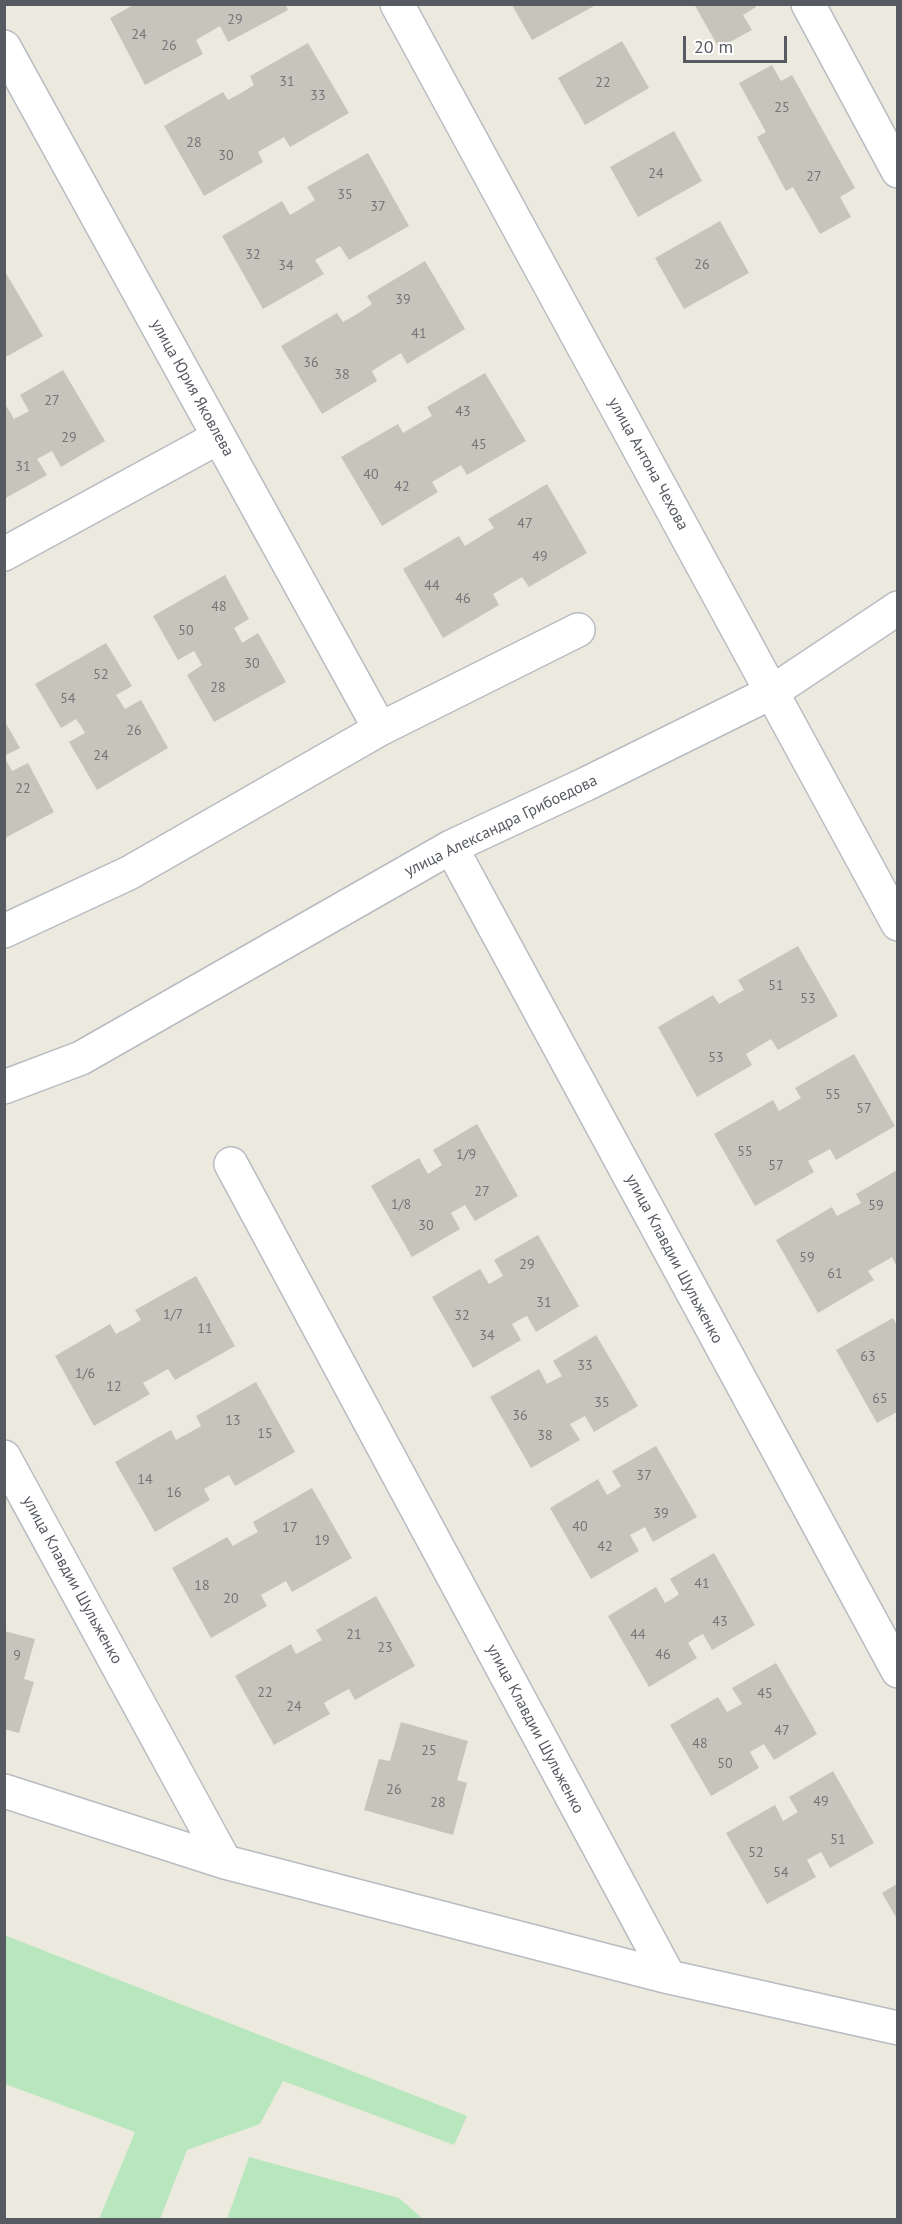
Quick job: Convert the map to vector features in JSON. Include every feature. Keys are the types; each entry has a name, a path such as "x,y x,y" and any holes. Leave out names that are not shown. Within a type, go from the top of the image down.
{"street":[{"name":"улица Антона Чехова","path":"397,4 897,924"},
{"path":"808,4 897,171"},
{"name":"улица Юрия Яковлева","path":"4,47 380,729"},
{"path":"4,554 219,437"},
{"name":"улица Александра Грибоедова","path":"4,1087 81,1058 451,847 586,784 772,692 897,608"},
{"path":"4,931 129,873 380,729 578,630"},
{"name":"улица Клавдии Шульженко","path":"451,847 897,1671"},
{"name":"улица Клавдии Шульженко","path":"231,1164 669,1977"},
{"name":"улица Клавдии Шульженко","path":"4,1456 225,1862"},
{"path":"4,1791 225,1862 669,1977 897,2028"}],"green space":[{"path":"4,1935 467,2116 454,2145 283,2081 260,2124 187,2150 160,2219 99,2219 135,2132 5,2084"},
{"path":"249,2157 399,2198 423,2219 227,2219"}],"building":[{"path":"135,4 285,4 288,10 228,42 220,26 196,40 203,54 145,85 110,18"},
{"path":"694,4 755,4 756,7 743,15 752,30 719,48"},
{"path":"512,5 596,5 532,40"},
{"path":"622,41 649,88 585,125 558,78"},
{"path":"308,43 349,113 290,147 284,137 258,152 263,162 204,196 164,126 223,92 228,100 241,93 254,85 250,76"},
{"path":"772,65 781,81 792,75 855,188 840,197 851,217 820,234 793,187 786,191 757,137 766,132 739,83"},
{"path":"674,131 702,181 638,217 610,167"},
{"path":"368,153 409,226 349,260 340,246 315,260 324,274 263,309 222,236 282,201 290,215 315,200 307,187"},
{"path":"720,221 749,273 684,309 655,258"},
{"path":"425,261 465,329 407,364 401,353 372,371 377,381 322,414 281,346 337,313 343,322 357,314 372,304 367,296"},
{"path":"4,270 43,336 4,358"},
{"path":"63,370 105,441 61,467 52,451 37,459 47,475 4,499 4,402 14,419 29,411 20,395"},
{"path":"485,373 526,441 467,475 461,465 432,482 438,492 382,526 341,457 398,424 403,433 432,416 427,407"},
{"path":"547,484 587,553 529,587 522,577 493,594 499,605 443,638 403,569 459,536 465,546 494,528 488,519"},
{"path":"225,575 249,619 234,628 242,643 258,633 286,682 214,722 187,675 202,665 194,651 178,660 153,616"},
{"path":"106,643 132,686 116,695 125,709 141,700 168,748 97,790 69,742 85,733 81,726 76,719 61,728 35,684"},
{"path":"4,720 20,748 4,756"},
{"path":"5,758 12,771 28,763 54,812 5,838"},
{"path":"798,946 838,1016 778,1050 771,1039 746,1054 752,1065 697,1097 658,1027 713,995 719,1004 744,990 738,980"},
{"path":"854,1054 895,1126 836,1160 830,1149 808,1161 814,1172 755,1206 714,1134 773,1100 779,1111 801,1098 795,1088"},
{"path":"477,1124 518,1196 475,1221 465,1205 451,1213 460,1229 412,1257 371,1186 419,1158 428,1174 442,1165 433,1150"},
{"path":"897,1170 897,1267 892,1257 868,1271 874,1280 818,1313 776,1240 832,1207 837,1216 861,1203 856,1194"},
{"path":"538,1235 579,1306 536,1332 527,1316 512,1324 521,1340 473,1368 432,1297 480,1269 489,1284 503,1276 494,1260"},
{"path":"196,1276 235,1346 175,1380 168,1369 143,1383 150,1394 94,1426 55,1356 110,1324 116,1334 129,1327 141,1320 135,1310"},
{"path":"893,1318 897,1326 897,1412 877,1423 836,1350"},
{"path":"596,1335 638,1406 594,1432 585,1416 570,1424 580,1440 531,1468 490,1397 539,1369 547,1384 562,1376 553,1361"},
{"path":"256,1382 295,1452 235,1486 229,1475 204,1489 210,1500 155,1532 115,1462 171,1430 176,1440 189,1433 201,1426 196,1416"},
{"path":"656,1446 697,1517 653,1542 645,1527 630,1535 639,1551 591,1579 550,1508 598,1479 607,1495 614,1491 621,1486 612,1471"},
{"path":"312,1488 352,1558 292,1592 286,1581 261,1595 267,1606 211,1638 172,1568 227,1537 233,1546 258,1532 253,1522"},
{"path":"714,1553 755,1625 712,1650 703,1634 695,1638 688,1643 697,1658 649,1687 608,1616 656,1587 665,1603 672,1599 679,1594 670,1579"},
{"path":"376,1596 415,1666 355,1700 349,1689 336,1696 324,1703 330,1714 274,1745 235,1676 291,1644 296,1654 322,1640 316,1630"},
{"path":"4,1631 35,1639 24,1679 34,1682 19,1733 4,1729"},
{"path":"776,1663 817,1734 774,1760 764,1744 750,1752 759,1768 711,1796 670,1725 718,1697 727,1712 742,1704 732,1688"},
{"path":"401,1722 468,1741 457,1780 467,1783 453,1835 364,1810 379,1759 390,1761"},
{"path":"833,1771 874,1843 830,1868 821,1852 807,1860 816,1877 767,1904 726,1833 775,1805 783,1821 798,1812 789,1797"},
{"path":"897,1884 897,1919 882,1893"}]}
